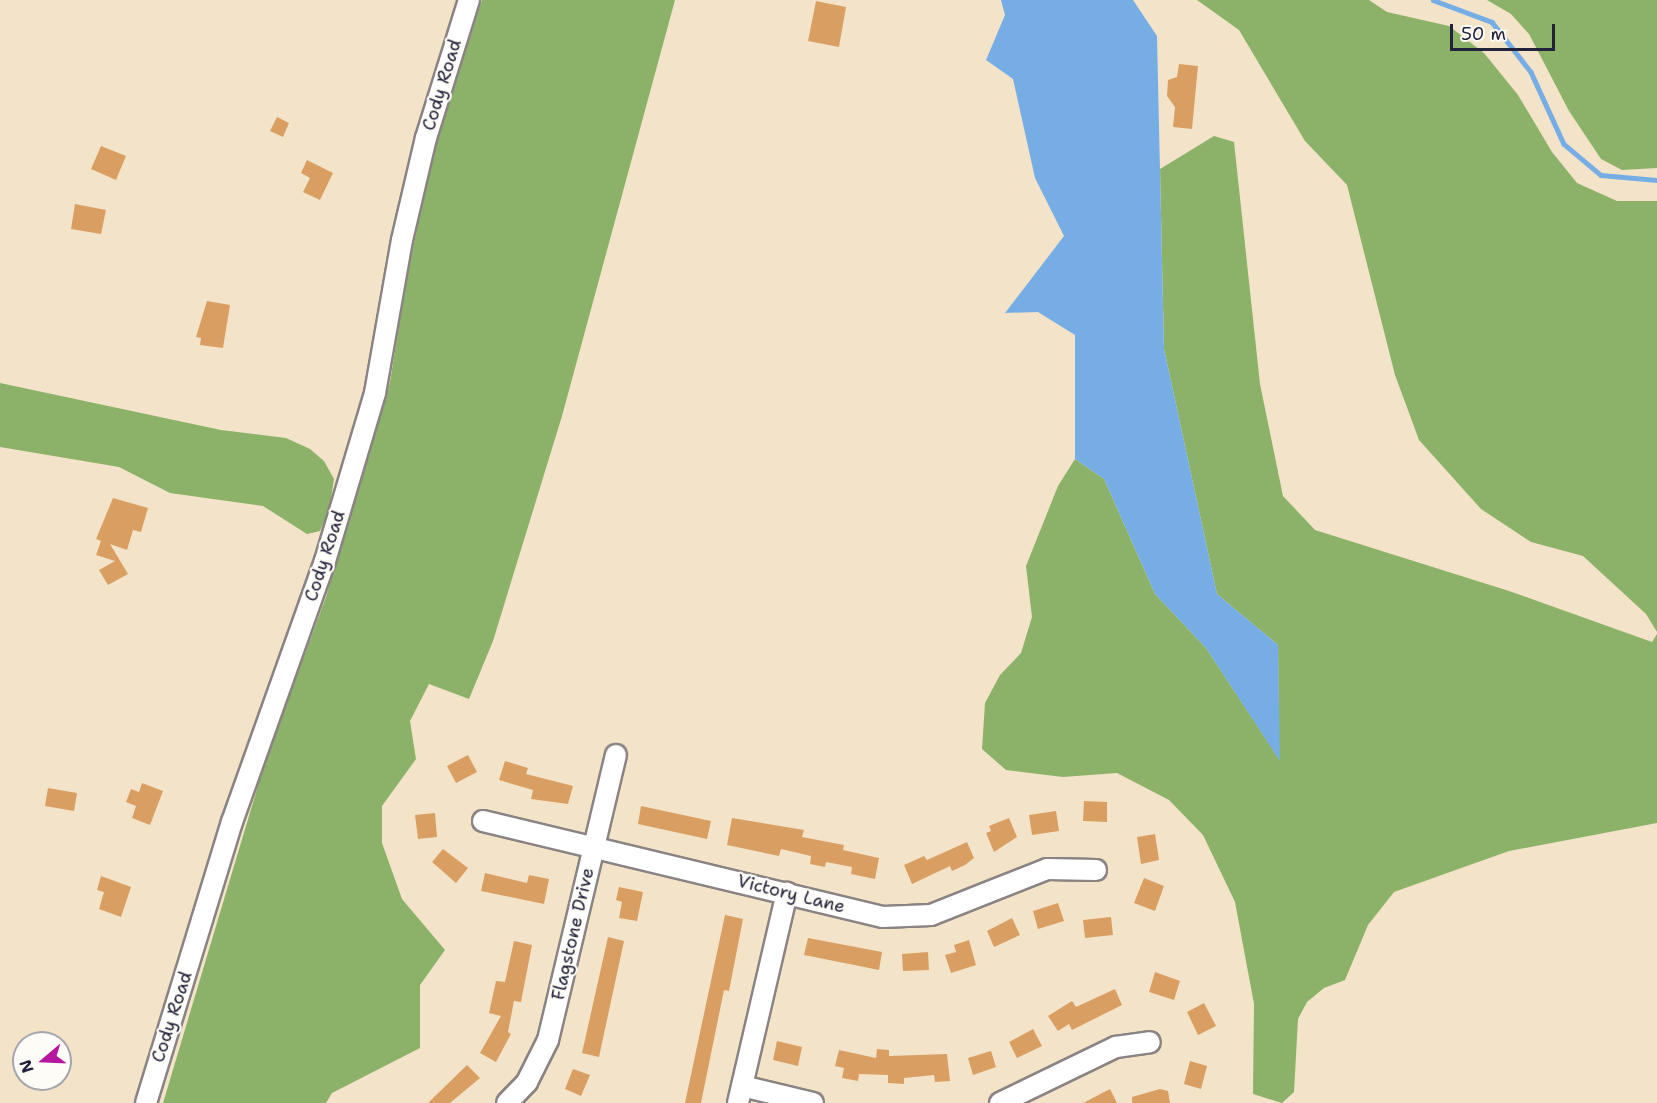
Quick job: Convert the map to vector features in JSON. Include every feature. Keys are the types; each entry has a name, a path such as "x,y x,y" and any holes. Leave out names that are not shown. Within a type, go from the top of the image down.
{"street":[{"name":"Cody Road","path":"146,1103 232,822 325,561 375,393 415,183 469,0"},
{"name":"Flagstone Drive","path":"507,1103 527,1082 548,1040 616,755"},
{"name":"Victory Lane","path":"483,821 883,916 908,918 931,915 1047,869 1096,870"},
{"path":"787,893 740,1095 813,1103"},
{"path":"999,1103 1116,1047 1150,1042"}],"green space":[{"path":"482,0 675,0 562,416 493,641 469,699 429,684 410,721 416,759 382,806 382,843 402,899 445,950 420,985 420,1048 332,1093 326,1103 163,1103 266,759 326,597 390,382 408,270 435,147"},
{"path":"1197,0 1369,0 1387,12 1449,26 1484,53 1518,95 1552,152 1577,183 1617,201 1657,201 1657,632 1646,614 1583,556 1531,542 1481,509 1419,440 1395,375 1347,185 1305,141 1239,30"},
{"path":"1487,0 1657,0 1657,168 1622,170 1601,159 1569,111 1529,34 1511,14"},
{"path":"1214,136 1234,142 1260,384 1283,496 1315,530 1509,591 1652,642 1657,634 1657,823 1509,851 1394,892 1368,925 1345,980 1324,988 1307,1002 1298,1019 1294,1092 1282,1103 1253,1094 1254,1004 1235,902 1203,835 1169,800 1117,773 1063,777 1006,770 982,749 985,703 1000,675 1021,653 1032,617 1026,566 1058,486 1075,459 1104,479 1155,594 1206,648 1279,759 1278,645 1217,594 1164,349 1160,169"},
{"path":"0,383 221,430 286,438 310,449 324,461 334,479 329,511 320,531 307,534 263,506 170,493 119,467 0,447"}],"water":[{"path":"1001,0 1133,0 1157,36 1164,349 1217,594 1278,645 1280,761 1206,648 1155,594 1104,479 1075,459 1075,335 1038,312 1005,313 1064,236 1035,178 1013,79 986,60 1005,15"}],"building":[{"path":"816,1 846,7 839,47 808,41"},
{"path":"1179,64 1198,66 1192,129 1173,127 1175,107 1167,96 1168,80 1177,77"},
{"path":"277,117 289,123 283,137 270,131"},
{"path":"101,146 126,156 116,180 91,169"},
{"path":"307,160 333,173 320,200 303,192 310,178 301,173"},
{"path":"75,204 106,210 101,234 71,229"},
{"path":"207,301 230,305 223,348 200,345 201,338 196,337"},
{"path":"113,498 148,508 141,532 133,530 127,550 110,544 128,574 108,585 99,570 115,561 96,555 101,541 96,539"},
{"path":"468,755 477,772 456,783 447,766"},
{"path":"505,761 528,768 526,774 573,786 568,804 531,799 533,790 499,780"},
{"path":"142,783 163,791 150,825 132,818 136,806 126,802 131,789 139,792"},
{"path":"48,788 77,793 74,811 45,806"},
{"path":"1084,801 1107,802 1107,822 1083,821"},
{"path":"641,806 711,821 707,839 638,824"},
{"path":"1056,811 1059,831 1032,835 1029,815"},
{"path":"435,813 437,837 418,839 415,815"},
{"path":"732,818 804,830 802,837 844,845 843,850 879,858 875,879 851,874 852,867 826,862 825,867 810,864 811,856 781,849 779,856 727,845"},
{"path":"1009,818 1017,837 994,852 986,833 991,831 989,826"},
{"path":"1155,834 1159,860 1141,864 1137,837"},
{"path":"967,842 974,858 965,865 952,871 950,866 912,884 904,865 924,856 927,860"},
{"path":"443,849 468,868 456,883 432,862"},
{"path":"485,873 527,883 529,875 549,879 544,904 481,891"},
{"path":"101,876 131,887 121,917 99,909 104,892 97,890"},
{"path":"1144,878 1164,886 1155,911 1134,903"},
{"path":"619,887 643,892 637,921 619,918 622,902 616,900"},
{"path":"1058,903 1064,921 1038,929 1033,911"},
{"path":"725,915 743,919 729,991 724,990 701,1103 685,1103"},
{"path":"1111,917 1113,935 1085,938 1083,920"},
{"path":"1012,918 1020,935 994,947 987,931"},
{"path":"608,937 624,941 599,1057 582,1053"},
{"path":"808,938 882,952 879,970 804,955"},
{"path":"969,940 976,965 951,973 945,955 956,952 954,945"},
{"path":"514,941 532,945 521,1002 514,1001 508,1032 511,1034 496,1062 480,1053 501,1016 489,1013 496,981 505,982"},
{"path":"928,952 929,970 903,971 902,954"},
{"path":"1155,972 1180,981 1174,1000 1149,992"},
{"path":"1115,989 1122,1005 1072,1030 1069,1024 1058,1031 1048,1016 1072,1001 1076,1007"},
{"path":"1204,1003 1216,1026 1198,1035 1187,1012"},
{"path":"1033,1029 1042,1046 1017,1058 1009,1042"},
{"path":"777,1041 802,1047 798,1066 773,1060"},
{"path":"877,1049 889,1050 889,1056 947,1054 950,1081 935,1082 934,1075 904,1078 904,1084 888,1083 888,1075 859,1074 858,1081 842,1078 844,1068 835,1066 839,1050 876,1058"},
{"path":"991,1051 996,1067 973,1075 968,1058"},
{"path":"1190,1061 1207,1066 1201,1089 1184,1084"},
{"path":"467,1065 480,1078 450,1103 428,1103"},
{"path":"573,1069 590,1075 581,1096 565,1089"},
{"path":"1110,1089 1117,1103 1083,1103"},
{"path":"1160,1089 1168,1091 1170,1103 1132,1103 1132,1097"}],"waterway":[{"path":"1433,0 1492,22 1531,72 1564,144 1601,175 1657,180"}]}
